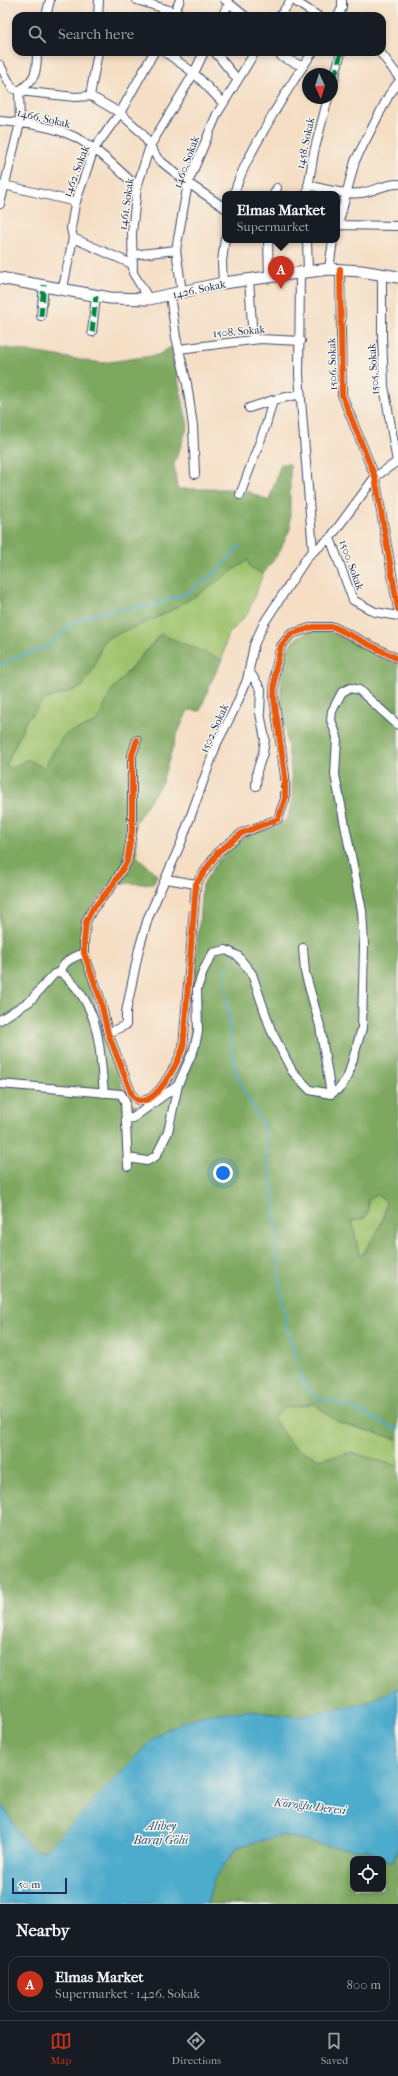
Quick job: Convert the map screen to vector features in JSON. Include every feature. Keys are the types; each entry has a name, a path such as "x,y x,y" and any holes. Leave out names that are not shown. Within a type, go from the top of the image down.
{"main road":[{"name":"1426. Sokak","path":"0,278 63,288 96,296 126,300 149,299 223,283 269,276 335,269 398,277"}],"street":[{"path":"47,12 50,0"},
{"path":"98,12 99,0"},
{"path":"137,0 167,12"},
{"path":"176,12 180,0"},
{"path":"283,12 292,0 312,12"},
{"path":"340,12 342,8 342,0"},
{"path":"223,12 227,1 240,12"},
{"path":"19,91 30,84 37,72 37,56"},
{"path":"90,96 97,56"},
{"name":"1462. Sokak","path":"63,288 73,238 72,228 76,202 94,150 120,113 152,56"},
{"path":"171,56 194,73 223,103"},
{"name":"1461. Sokak","path":"149,299 133,273 132,264 137,187 150,146 194,73 202,56"},
{"path":"218,56 238,79"},
{"name":"1460. Sokak","path":"182,292 176,250 188,183 198,156 223,103 252,56"},
{"path":"281,56 302,66"},
{"path":"235,191 237,182 257,142 302,66 310,56"},
{"path":"337,68 340,56"},
{"path":"383,56 398,76"},
{"path":"0,65 12,88 19,91 74,97 90,96 120,113 142,133 158,159 188,183 222,206"},
{"path":"340,218 355,161 389,95 398,83"},
{"path":"0,204 20,123 19,91"},
{"name":"1458. Sokak","path":"308,190 318,133 326,104"},
{"name":"1466. Sokak","path":"0,121 20,123 74,136 94,150 137,187"},
{"path":"340,192 360,193 388,184 398,184"},
{"path":"4,185 76,202"},
{"path":"308,190 328,191"},
{"path":"340,226 398,226"},
{"path":"73,238 81,243 132,264"},
{"path":"223,283 222,262 224,243"},
{"path":"268,243 269,276"},
{"path":"307,243 299,375 313,551"},
{"name":"1506. Sokak","path":"334,243 342,395 375,477 398,609"},
{"path":"132,255 176,250"},
{"name":"1505. Sokak","path":"382,274 383,380 398,461"},
{"path":"249,279 253,340"},
{"path":"41,316 44,286"},
{"path":"170,295 179,349 187,384 193,426 196,474"},
{"path":"92,332 96,296"},
{"name":"1508. Sokak","path":"179,349 253,340 301,341"},
{"path":"249,408 273,400 301,394"},
{"path":"240,495 263,433 273,400"},
{"name":"1502. Sokak","path":"108,1033 126,1025 126,1012 139,949 148,918 181,843 217,743 236,708 249,671 254,645 264,623 290,581 313,551 330,538 375,477 398,461"},
{"name":"1500. Sokak","path":"330,538 353,600 375,612 398,616"},
{"path":"137,740 132,755 132,831 127,862 112,886 92,910 86,922 84,953 100,998 108,1033 132,1095 135,1099 140,1100 151,1097 160,1089 175,1067 183,1048 196,884 218,852 242,833 278,819 285,798 285,776 274,698 275,672 281,646 291,634 313,627 334,627 398,659"},
{"path":"249,671 261,689 274,698"},
{"path":"0,1084 121,1094 124,1097 128,1162 147,1161 156,1156 168,1132 178,1086 194,1049 198,1032 197,990 204,969 212,953 226,950 238,956 252,974 271,1030 292,1071 310,1090 331,1094 340,1088 348,1076 362,1028 364,945 362,911 335,775 337,744 331,720 332,711 342,692 350,688 355,689 359,690 398,725"},
{"path":"256,786 257,771 263,753 265,739 260,713 261,689"},
{"path":"166,879 196,884"},
{"path":"303,948 305,972 320,1026 331,1094"},
{"path":"62,972 62,966 84,953"},
{"path":"0,1020 30,1001 54,974 62,972"},
{"path":"62,972 74,982 87,1001 97,1031 104,1093"},
{"path":"126,1119 132,1118 178,1086"}],"green space":[{"path":"0,347 102,363 158,355 171,347 188,426 174,464 177,489 233,489 247,491 269,501 281,464 290,464 290,529 279,553 263,574 251,569 248,560 200,593 175,608 104,640 93,669 82,687 44,700 26,721 6,765 12,769 27,759 44,768 64,735 97,722 112,690 161,634 222,660 212,680 200,711 188,710 176,737 162,782 135,823 137,856 157,875 153,884 111,883 83,919 79,950 104,1036 127,1100 135,1106 146,1104 155,1100 170,1087 181,1069 189,1050 202,887 227,851 248,835 282,824 290,811 292,781 282,713 281,691 284,662 290,645 300,636 319,630 341,636 398,665 398,1438 396,1439 338,1422 314,1404 284,1408 273,1418 293,1447 320,1459 352,1453 398,1466 398,1688 366,1703 298,1717 248,1711 183,1721 157,1735 49,1848 34,1851 20,1835 0,1800","holes":["375,1195 382,1198 386,1202 381,1224 360,1258 352,1221 365,1218 368,1212 368,1200"]},
{"path":"248,560 251,569 263,574 248,613 227,636 222,660 160,634 112,690 97,722 64,735 44,768 12,769 6,766 26,721 44,700 82,687 93,669 104,640 175,608 200,593"},
{"path":"375,1195 382,1198 386,1202 385,1210 377,1232 360,1258 352,1221 365,1218 368,1212 368,1200"},
{"path":"314,1404 338,1422 396,1439 398,1438 398,1466 352,1453 320,1459 293,1448 273,1418 283,1408"},
{"path":"282,1835 326,1846 367,1850 380,1856 350,1856 350,1892 386,1892 386,1859 392,1862 398,1848 398,1904 207,1904 214,1879 237,1847"}],"water":[{"name":"Alibey Baraj Gölü","path":"398,1688 398,1848 392,1862 386,1859 386,1856 380,1856 367,1850 326,1846 282,1835 237,1847 214,1879 207,1904 0,1904 0,1800 20,1835 34,1851 48,1848 157,1735 183,1721 214,1713 248,1711 298,1717 366,1703"}],"waterway":[{"path":"0,666 12,659 49,646 74,622 105,611 151,606 187,593 217,572 240,546"},
{"path":"224,968 234,1068 244,1091 263,1125 274,1198 279,1271 286,1325 304,1385 316,1397 354,1409 398,1430"}],"marked path":[{"path":"337,68 340,56"},
{"path":"41,316 44,285"},
{"path":"92,332 96,296"}],"cycle path":[{"path":"340,269 342,395 375,477 398,609"},
{"path":"137,740 132,755 132,831 127,862 112,886 92,910 86,922 84,953 100,998 108,1033 132,1095 139,1100 147,1100 155,1094 170,1075 183,1048 196,884 218,852 242,833 278,819 285,799 285,776 274,698 275,672 281,646 291,634 313,627 334,627 398,659"}],"place":[{"name":"Elmas Market","path":"281,289"}],"water label":[{"name":"Köroğlu Deresi","path":"310,1806"}]}
